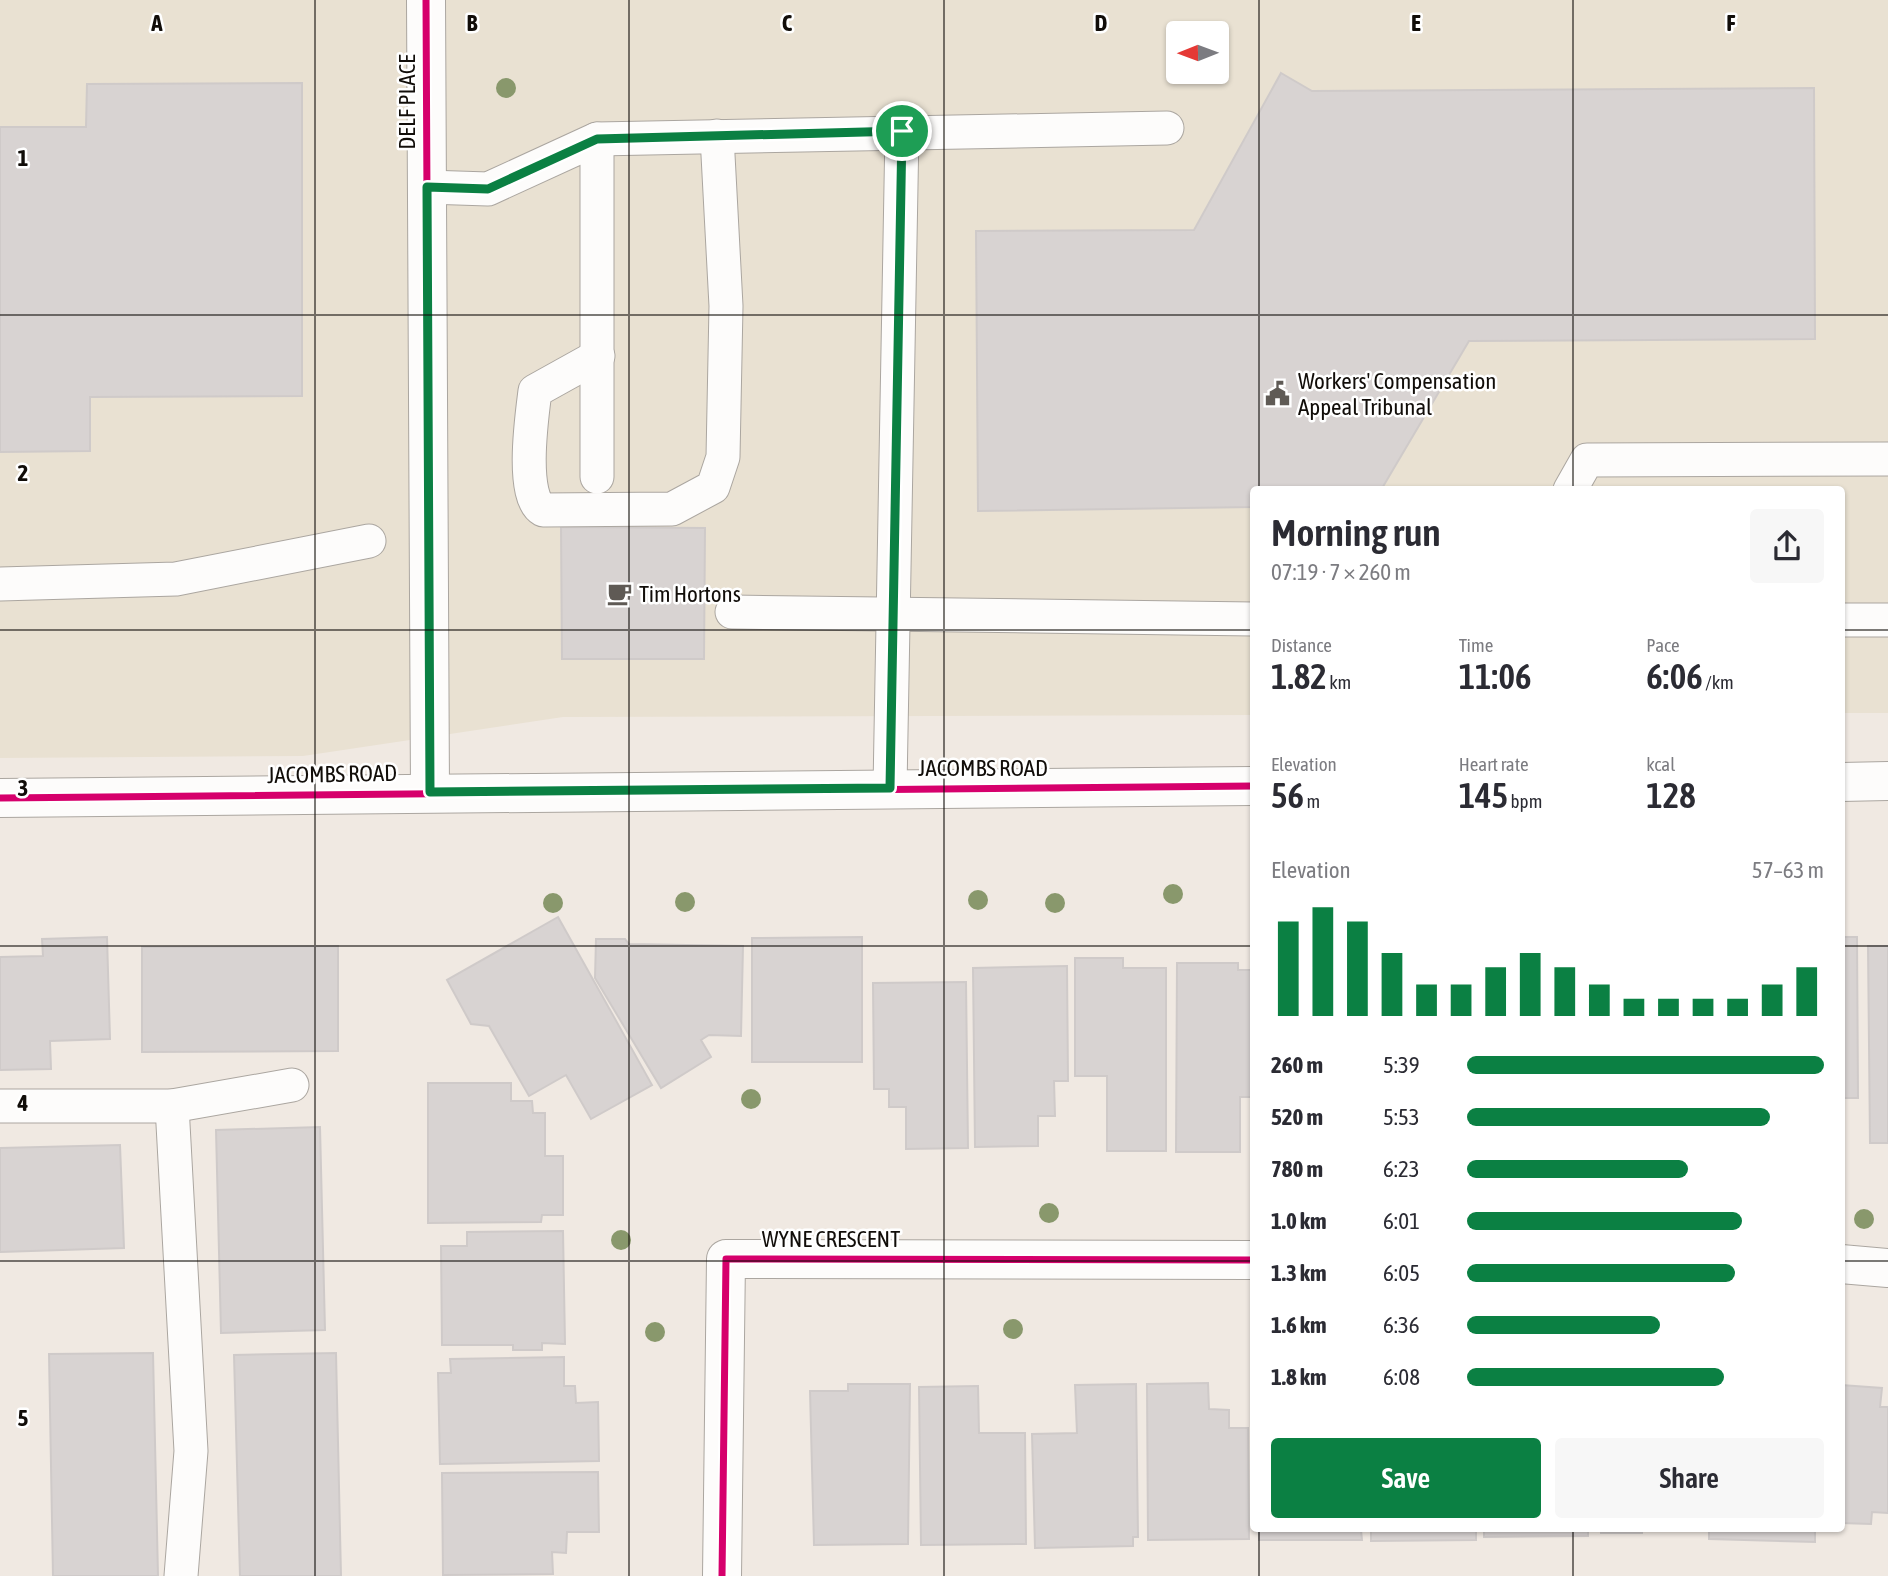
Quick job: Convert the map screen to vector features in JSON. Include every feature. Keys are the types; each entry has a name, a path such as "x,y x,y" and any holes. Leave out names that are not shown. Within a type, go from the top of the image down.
{"street":[{"name":"DELF PLACE","path":"426,0 430,792"},
{"path":"1845,782 1888,781"},
{"name":"JACOMBS ROAD","path":"0,798 1250,786"},
{"name":"WYNE CRESCENT","path":"722,1576 726,1258 1250,1259"},
{"path":"1845,1264 1888,1268"}],"lane":[{"path":"427,187 488,189 597,139 902,131 1167,128"},
{"path":"890,788 902,131"},
{"path":"597,356 535,391 531,494 535,503 543,510 672,509 713,487 723,457 726,306 718,136"},
{"path":"597,139 597,477"},
{"path":"1572,486 1587,460 1888,459"},
{"path":"0,584 176,579 369,541"},
{"path":"732,612 1250,619"},
{"path":"1845,620 1888,620"},
{"path":"0,1106 172,1106 292,1085"},
{"path":"172,1106 191,1451 180,1576"}],"shaded area":[{"path":"0,0 1888,0 1888,713 1845,713 1845,486 1250,486 1250,715 563,717 303,756 0,758"}],"building":[{"path":"1281,73 1312,91 1814,88 1815,339 1469,341 1383,486 1250,486 1250,507 978,511 976,231 1194,230"},
{"path":"302,83 302,396 90,397 90,451 0,452 0,127 86,127 87,84"},
{"path":"561,527 705,528 704,659 562,659"},
{"path":"558,917 652,1085 591,1119 566,1075 529,1096 489,1026 471,1024 447,980"},
{"path":"107,937 110,1039 50,1041 51,1069 0,1070 0,957 43,956 42,939"},
{"path":"862,937 862,1062 752,1062 752,938"},
{"path":"1845,937 1857,937 1858,1098 1845,1098"},
{"path":"596,939 625,939 629,944 743,946 741,1036 709,1035 701,1040 711,1057 661,1088 595,978"},
{"path":"338,946 338,1051 142,1052 142,947"},
{"path":"1868,946 1888,946 1888,1143 1870,1143"},
{"path":"1075,958 1123,958 1123,968 1166,968 1166,1151 1107,1151 1107,1076 1075,1076"},
{"path":"1177,963 1238,963 1238,970 1250,970 1250,1097 1240,1097 1240,1152 1176,1152"},
{"path":"1067,966 1068,1081 1054,1081 1055,1116 1038,1116 1038,1146 975,1147 973,968"},
{"path":"966,982 968,1148 906,1149 906,1107 889,1107 889,1089 874,1089 873,983"},
{"path":"428,1083 511,1083 511,1101 532,1101 533,1113 545,1113 545,1156 563,1156 563,1215 542,1215 541,1222 428,1223"},
{"path":"320,1127 325,1330 221,1333 216,1130"},
{"path":"120,1145 124,1248 0,1252 0,1148"},
{"path":"563,1231 565,1344 542,1343 542,1350 513,1350 513,1345 442,1345 441,1246 467,1246 467,1232"},
{"path":"153,1353 158,1576 53,1576 49,1354"},
{"path":"336,1353 341,1576 240,1576 234,1355"},
{"path":"564,1357 564,1386 575,1386 576,1403 598,1402 599,1461 440,1464 438,1373 451,1373 450,1359"},
{"path":"1208,1383 1209,1409 1229,1410 1229,1428 1248,1428 1249,1539 1148,1540 1147,1384"},
{"path":"848,1384 910,1384 908,1544 814,1545 810,1391 848,1391"},
{"path":"1136,1384 1138,1537 1133,1537 1133,1546 1035,1548 1032,1434 1077,1433 1075,1385"},
{"path":"1845,1385 1882,1388 1880,1407 1888,1407 1888,1513 1872,1512 1871,1524 1845,1523"},
{"path":"978,1386 979,1433 1025,1433 1026,1544 921,1545 919,1387"},
{"path":"598,1472 599,1532 567,1532 566,1553 552,1552 553,1574 443,1575 442,1473"},
{"path":"1259,1532 1361,1532 1362,1540 1259,1540"},
{"path":"1371,1532 1476,1532 1476,1540 1371,1541"},
{"path":"1484,1532 1588,1532 1588,1536 1484,1537"},
{"path":"1601,1532 1642,1532 1642,1533"},
{"path":"1709,1532 1815,1532 1815,1542 1709,1539"}],"cycle path":[{"path":"426,0 430,792"},
{"path":"0,798 1250,786"},
{"path":"722,1576 726,1259 1250,1260"}],"place":[{"name":"Workers' Compensation Appeal Tribunal","path":"1278,394"},
{"name":"Tim Hortons","path":"619,594"}],"route":[{"path":"902,131 890,788 430,792 427,187 488,189 597,139 902,131"}]}
